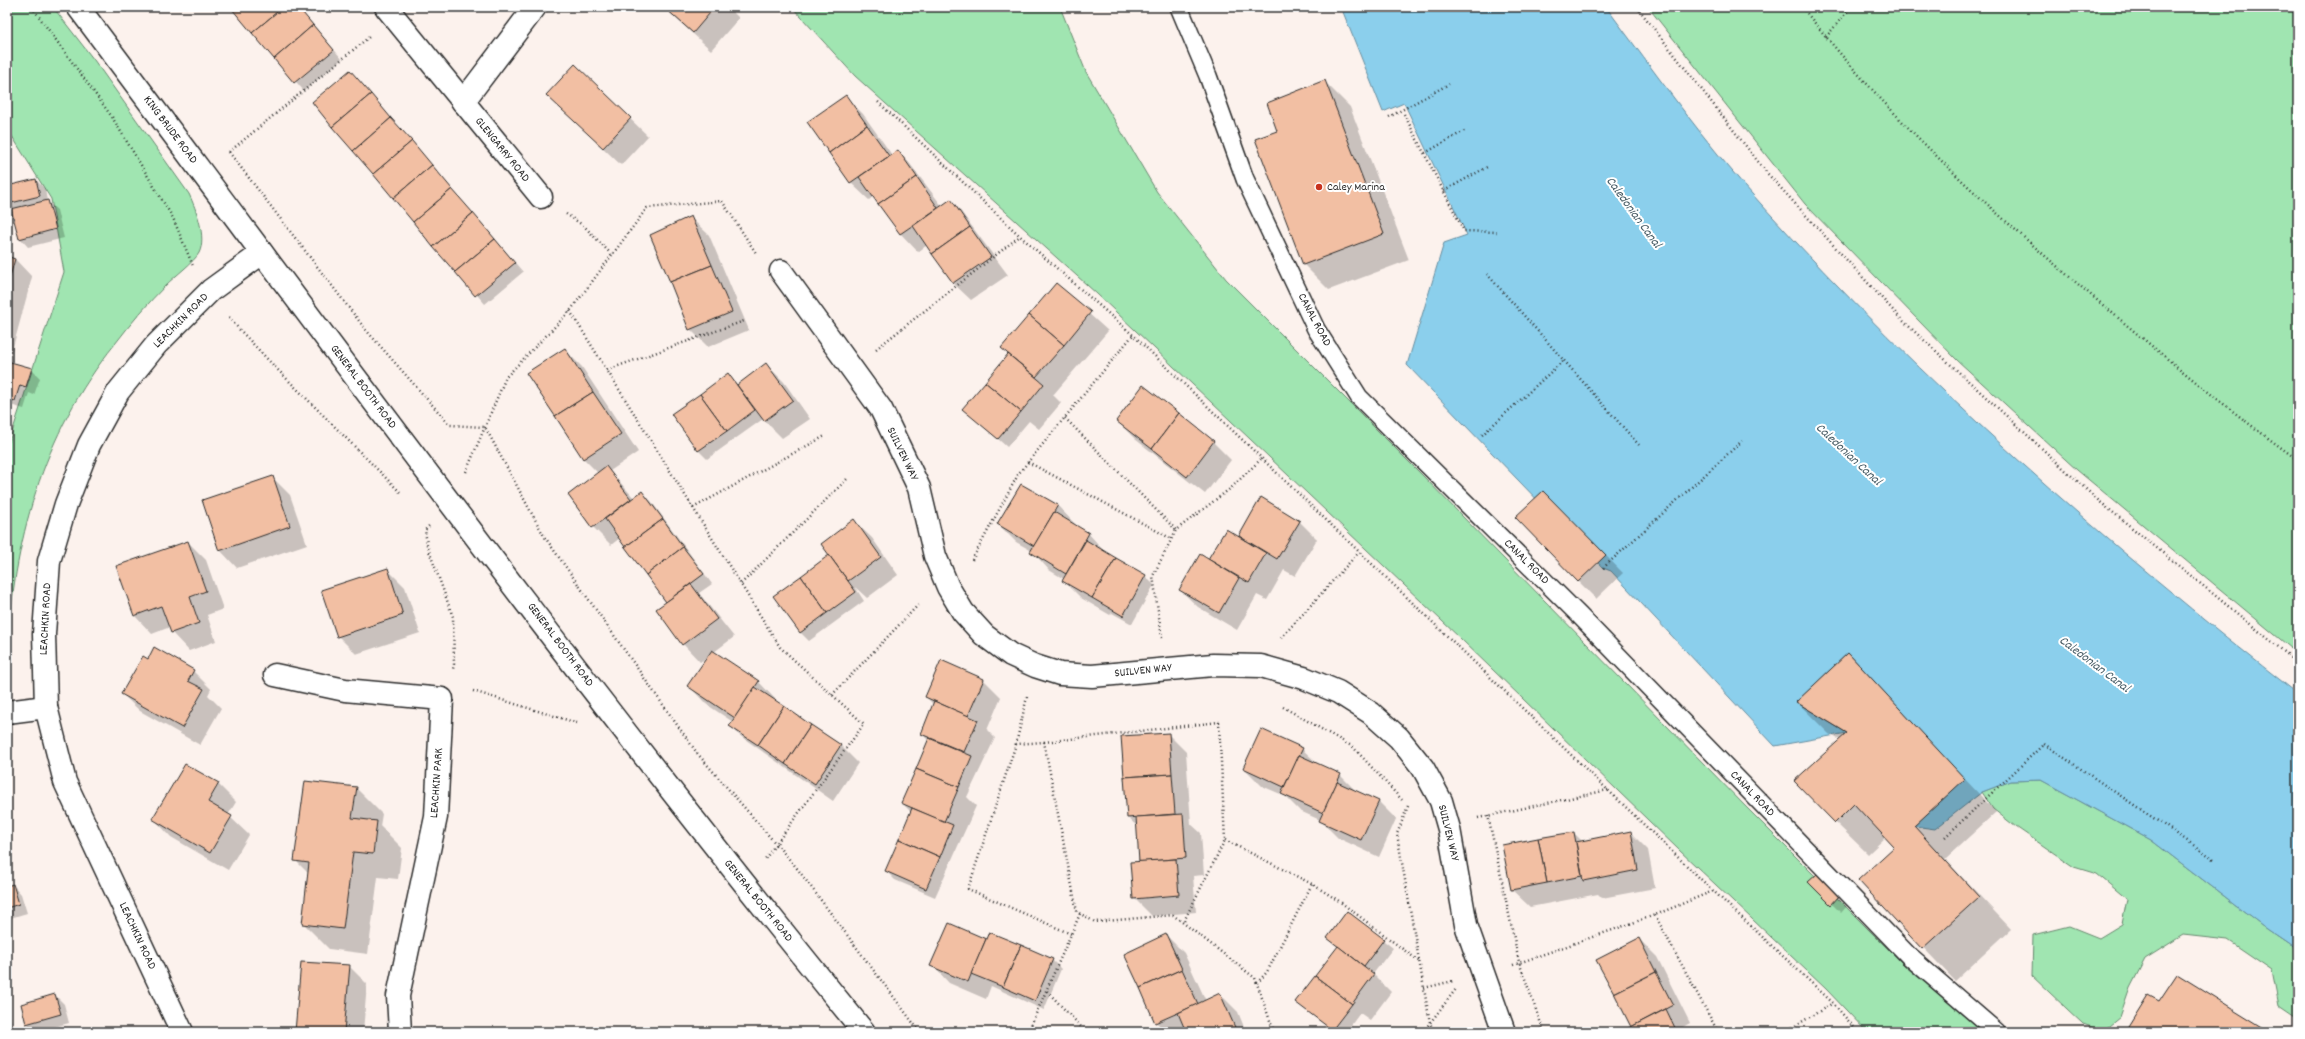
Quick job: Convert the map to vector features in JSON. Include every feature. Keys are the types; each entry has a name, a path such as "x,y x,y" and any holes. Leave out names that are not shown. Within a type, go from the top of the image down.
{"street":[{"name":"KING BRUDE ROAD","path":"78,7 262,253"},
{"path":"463,102 536,7"},
{"name":"GLENGARRY ROAD","path":"390,12 541,197"},
{"name":"GENERAL BOOTH ROAD","path":"262,253 746,887 864,1032"},
{"name":"LEACHKIN ROAD","path":"182,1032 65,782 46,707 44,634 49,562 66,504 89,445 118,392 156,346 211,290 262,253"},
{"name":"SUILVEN WAY","path":"780,272 881,409 919,488 935,556 948,587 963,612 984,635 1011,655 1035,666 1060,674 1092,676 1166,668 1213,665 1261,666 1304,678 1338,692 1371,713 1400,738 1423,768 1440,801 1449,829 1474,976 1504,1032"},
{"path":"275,674 345,690 444,691"},
{"name":"LEACHKIN PARK","path":"400,1032 398,996 436,817 444,691"},
{"path":"7,712 46,707"}],"lane":[{"name":"CANAL ROAD","path":"1179,7 1208,76 1245,180 1316,329 1360,397 1579,615 1910,957 1996,1032"}],"path":[{"path":"1637,7 1767,173 1901,319 2099,501 2298,663"},
{"path":"1802,7 1826,37 1921,142 2024,239 2183,372 2298,460"},
{"path":"1826,37 1851,7"},
{"path":"229,152 390,12"},
{"path":"1389,117 1449,84"},
{"path":"878,102 1020,236 1133,335 1713,891 1833,1003 1858,1032"},
{"path":"1404,114 1464,231 1497,232"},
{"path":"1425,153 1466,130"},
{"path":"224,145 366,330 450,425 485,427"},
{"path":"1444,191 1487,167"},
{"path":"541,197 584,226 612,255"},
{"path":"581,724 444,691 454,664 453,617 427,545 425,530 453,504 506,377 570,312 648,208 722,201 765,266 780,272"},
{"path":"904,328 1020,236"},
{"path":"1488,274 1639,445"},
{"path":"570,312 780,647 864,724 776,842 746,887"},
{"path":"607,370 744,321"},
{"path":"832,694 929,594 948,587 964,574 1019,473 1133,335"},
{"path":"1482,436 1564,360"},
{"path":"1065,418 1176,530"},
{"path":"485,427 544,536 697,753 776,842 796,867 920,1032"},
{"path":"693,508 825,436"},
{"path":"1603,568 1742,441"},
{"path":"1166,668 1153,576 1176,530 1231,488 1261,458"},
{"path":"1028,462 1172,539"},
{"path":"741,584 847,479"},
{"path":"1261,666 1273,647 1359,552"},
{"path":"1035,666 1016,744 968,889 1071,934"},
{"path":"1278,704 1353,747 1408,806 1396,834 1430,1023 1434,1032"},
{"path":"1016,744 1218,722 1225,840 1184,923"},
{"path":"1044,742 1077,912 1095,922 1173,915 1255,978 1274,1032"},
{"path":"1945,837 2044,744 2214,859"},
{"path":"1449,829 1488,815 1608,790"},
{"path":"1488,815 1519,962 1544,1032"},
{"path":"1225,840 1312,884 1339,901 1420,962"},
{"path":"1257,983 1267,972 1312,884"},
{"path":"1424,988 1474,976 1519,962 1655,915 1713,891"},
{"path":"1028,1032 1080,914"},
{"path":"1655,915 1718,1032"},
{"path":"1423,1032 1474,976"},
{"path":"1047,991 1086,1032"},
{"path":"1785,1032 1833,1003"}],"green space":[{"path":"7,7 53,7 94,60 189,194 200,223 202,239 197,257 166,285 146,306 121,336 90,379 68,415 50,453 36,492 16,573 10,615 7,657 7,448 64,272 51,199 7,128"},
{"path":"792,7 1060,7 1086,72 1157,192 1226,279 1423,476 1746,807 1905,966 1983,1032 1867,1032 1826,989 1679,850 1461,639 1097,294 855,76"},
{"path":"1648,7 2298,7 2298,654 2077,470 1957,360 1805,204"},
{"path":"2041,780 2151,840 2267,929 2298,950 2298,1019 2279,1006 2272,970 2228,940 2183,935 2145,959 2130,988 2120,1017 2103,1031 2083,1024 2032,976 2033,935 2069,926 2099,938 2122,924 2127,899 2097,874 2074,867 2016,827 1993,809 1982,792 2011,781"}],"water":[{"name":"Caledonian Canal","path":"1341,7 1606,7 1681,108 1740,181 1823,271 1887,336 2019,461 2087,521 2156,580 2298,694 2298,950 2267,929 2151,840 2041,780 2011,781 1982,792 1935,829 1914,826 1964,779 1848,653 1796,702 1847,733 1775,746 1611,571 1603,568 1407,365 1444,243 1467,235 1404,103 1383,112"}],"building":[{"path":"234,7 283,7 252,33 232,9"},
{"path":"283,7 298,7 313,25 274,59 252,33"},
{"path":"664,7 715,7 693,33"},
{"path":"313,25 334,50 294,83 274,59"},
{"path":"575,64 631,118 603,148 546,95"},
{"path":"350,70 371,94 332,127 312,102"},
{"name":"Caley Marina","path":"1325,80 1384,234 1303,265 1255,139 1277,131 1267,103"},
{"path":"371,94 391,118 353,151 332,127"},
{"path":"846,95 867,125 829,153 807,122"},
{"path":"391,118 412,141 373,174 353,151"},
{"path":"867,125 889,156 850,183 829,153"},
{"path":"412,141 432,165 393,198 373,174"},
{"path":"898,150 917,177 878,204 859,177"},
{"path":"432,165 452,189 413,222 393,198"},
{"path":"917,177 938,208 900,234 878,204"},
{"path":"36,179 40,196 7,204 7,186"},
{"path":"452,189 473,213 433,247 413,222"},
{"path":"951,199 970,227 932,254 913,226"},
{"path":"48,200 56,229 19,239 11,209"},
{"path":"473,213 495,239 455,272 433,247"},
{"path":"691,216 712,265 670,282 650,235"},
{"path":"970,227 991,257 953,283 932,254"},
{"path":"495,239 515,263 475,296 455,272"},
{"path":"7,256 15,259 7,287"},
{"path":"712,265 732,312 689,330 670,282"},
{"path":"1056,283 1091,312 1064,345 1029,315"},
{"path":"1029,315 1064,345 1036,377 1001,348"},
{"path":"565,348 593,392 555,416 526,373"},
{"path":"1008,354 1044,384 1021,412 985,382"},
{"path":"7,361 32,368 26,387 20,385 15,401 7,399"},
{"path":"766,363 793,400 764,421 737,385"},
{"path":"728,373 755,410 727,431 700,394"},
{"path":"985,382 1021,412 998,439 962,409"},
{"path":"1143,385 1179,413 1152,449 1116,421"},
{"path":"593,392 621,434 583,459 555,416"},
{"path":"700,394 727,431 698,451 671,414"},
{"path":"1179,413 1214,441 1187,477 1152,449"},
{"path":"606,466 631,499 592,528 568,495"},
{"path":"273,476 290,526 219,551 202,500"},
{"path":"1021,484 1058,505 1034,546 997,524"},
{"path":"642,491 663,519 625,547 605,519"},
{"path":"1543,491 1606,555 1578,582 1515,517"},
{"path":"1261,497 1300,521 1277,559 1239,536"},
{"path":"1054,512 1089,533 1066,574 1030,552"},
{"path":"663,519 683,547 646,575 625,547"},
{"path":"854,519 881,557 848,581 821,544"},
{"path":"1226,529 1266,553 1249,583 1208,559"},
{"path":"1086,540 1116,558 1092,598 1062,581"},
{"path":"188,541 206,591 190,597 199,623 171,633 161,606 134,616 116,566"},
{"path":"683,547 704,574 666,602 646,575"},
{"path":"1200,554 1239,578 1219,613 1179,590"},
{"path":"829,555 856,592 827,613 801,576"},
{"path":"1116,558 1146,575 1123,616 1092,598"},
{"path":"388,568 403,615 337,637 321,590"},
{"path":"801,576 827,613 800,633 773,596"},
{"path":"691,584 717,619 682,645 656,609"},
{"path":"154,647 194,670 188,681 204,689 182,728 121,694 143,656 148,659"},
{"path":"712,650 759,681 735,718 687,686"},
{"path":"1848,653 1965,779 1914,826 1979,897 1922,949 1858,880 1894,847 1854,804 1835,823 1794,781 1847,733 1796,702"},
{"path":"941,660 984,679 968,716 925,697"},
{"path":"755,687 784,706 758,745 729,726"},
{"path":"934,701 978,720 964,752 921,734"},
{"path":"784,706 811,725 785,764 758,745"},
{"path":"811,725 841,745 815,784 785,764"},
{"path":"1261,729 1303,748 1284,787 1243,768"},
{"path":"1169,733 1172,774 1124,777 1121,736"},
{"path":"929,738 972,756 959,787 916,769"},
{"path":"1299,755 1341,774 1323,813 1281,794"},
{"path":"185,764 219,783 208,802 232,816 210,853 152,819"},
{"path":"916,769 959,787 944,822 901,803"},
{"path":"1172,774 1175,814 1127,818 1124,777"},
{"path":"305,781 357,787 352,818 377,821 373,854 353,852 343,929 302,924 309,863 294,861"},
{"path":"1337,782 1379,801 1361,840 1319,821"},
{"path":"912,808 953,825 940,857 899,839"},
{"path":"1183,814 1186,858 1139,862 1136,817"},
{"path":"1631,831 1638,870 1583,881 1576,842"},
{"path":"1574,832 1582,876 1547,883 1538,838"},
{"path":"1538,838 1547,883 1511,890 1502,845"},
{"path":"899,839 940,857 926,889 885,871"},
{"path":"1176,859 1179,895 1133,899 1130,862"},
{"path":"1817,874 1839,896 1831,905 1808,882"},
{"path":"13,884 19,904 7,908 7,886"},
{"path":"1347,911 1384,939 1364,966 1327,938"},
{"path":"949,923 986,939 968,982 930,966"},
{"path":"989,932 1021,945 1003,987 971,974"},
{"path":"1166,934 1182,969 1140,988 1124,954"},
{"path":"1639,938 1656,972 1614,993 1596,960"},
{"path":"1021,945 1053,959 1035,1001 1003,987"},
{"path":"1338,946 1374,974 1352,1004 1315,976"},
{"path":"301,962 350,965 344,1032 295,1032"},
{"path":"1182,969 1198,1004 1155,1023 1140,988"},
{"path":"1656,972 1673,1005 1631,1027 1614,993"},
{"path":"2177,974 2264,1028 2262,1032 2125,1032 2148,995 2159,1001"},
{"path":"1315,976 1352,1004 1332,1030 1295,1002"},
{"path":"1220,993 1237,1032 1186,1032 1178,1013"},
{"path":"55,994 61,1014 26,1024 21,1004"},
{"path":"1666,1009 1677,1032 1623,1031"}],"place":[{"name":"Caley Marina","path":"1319,187"}]}
